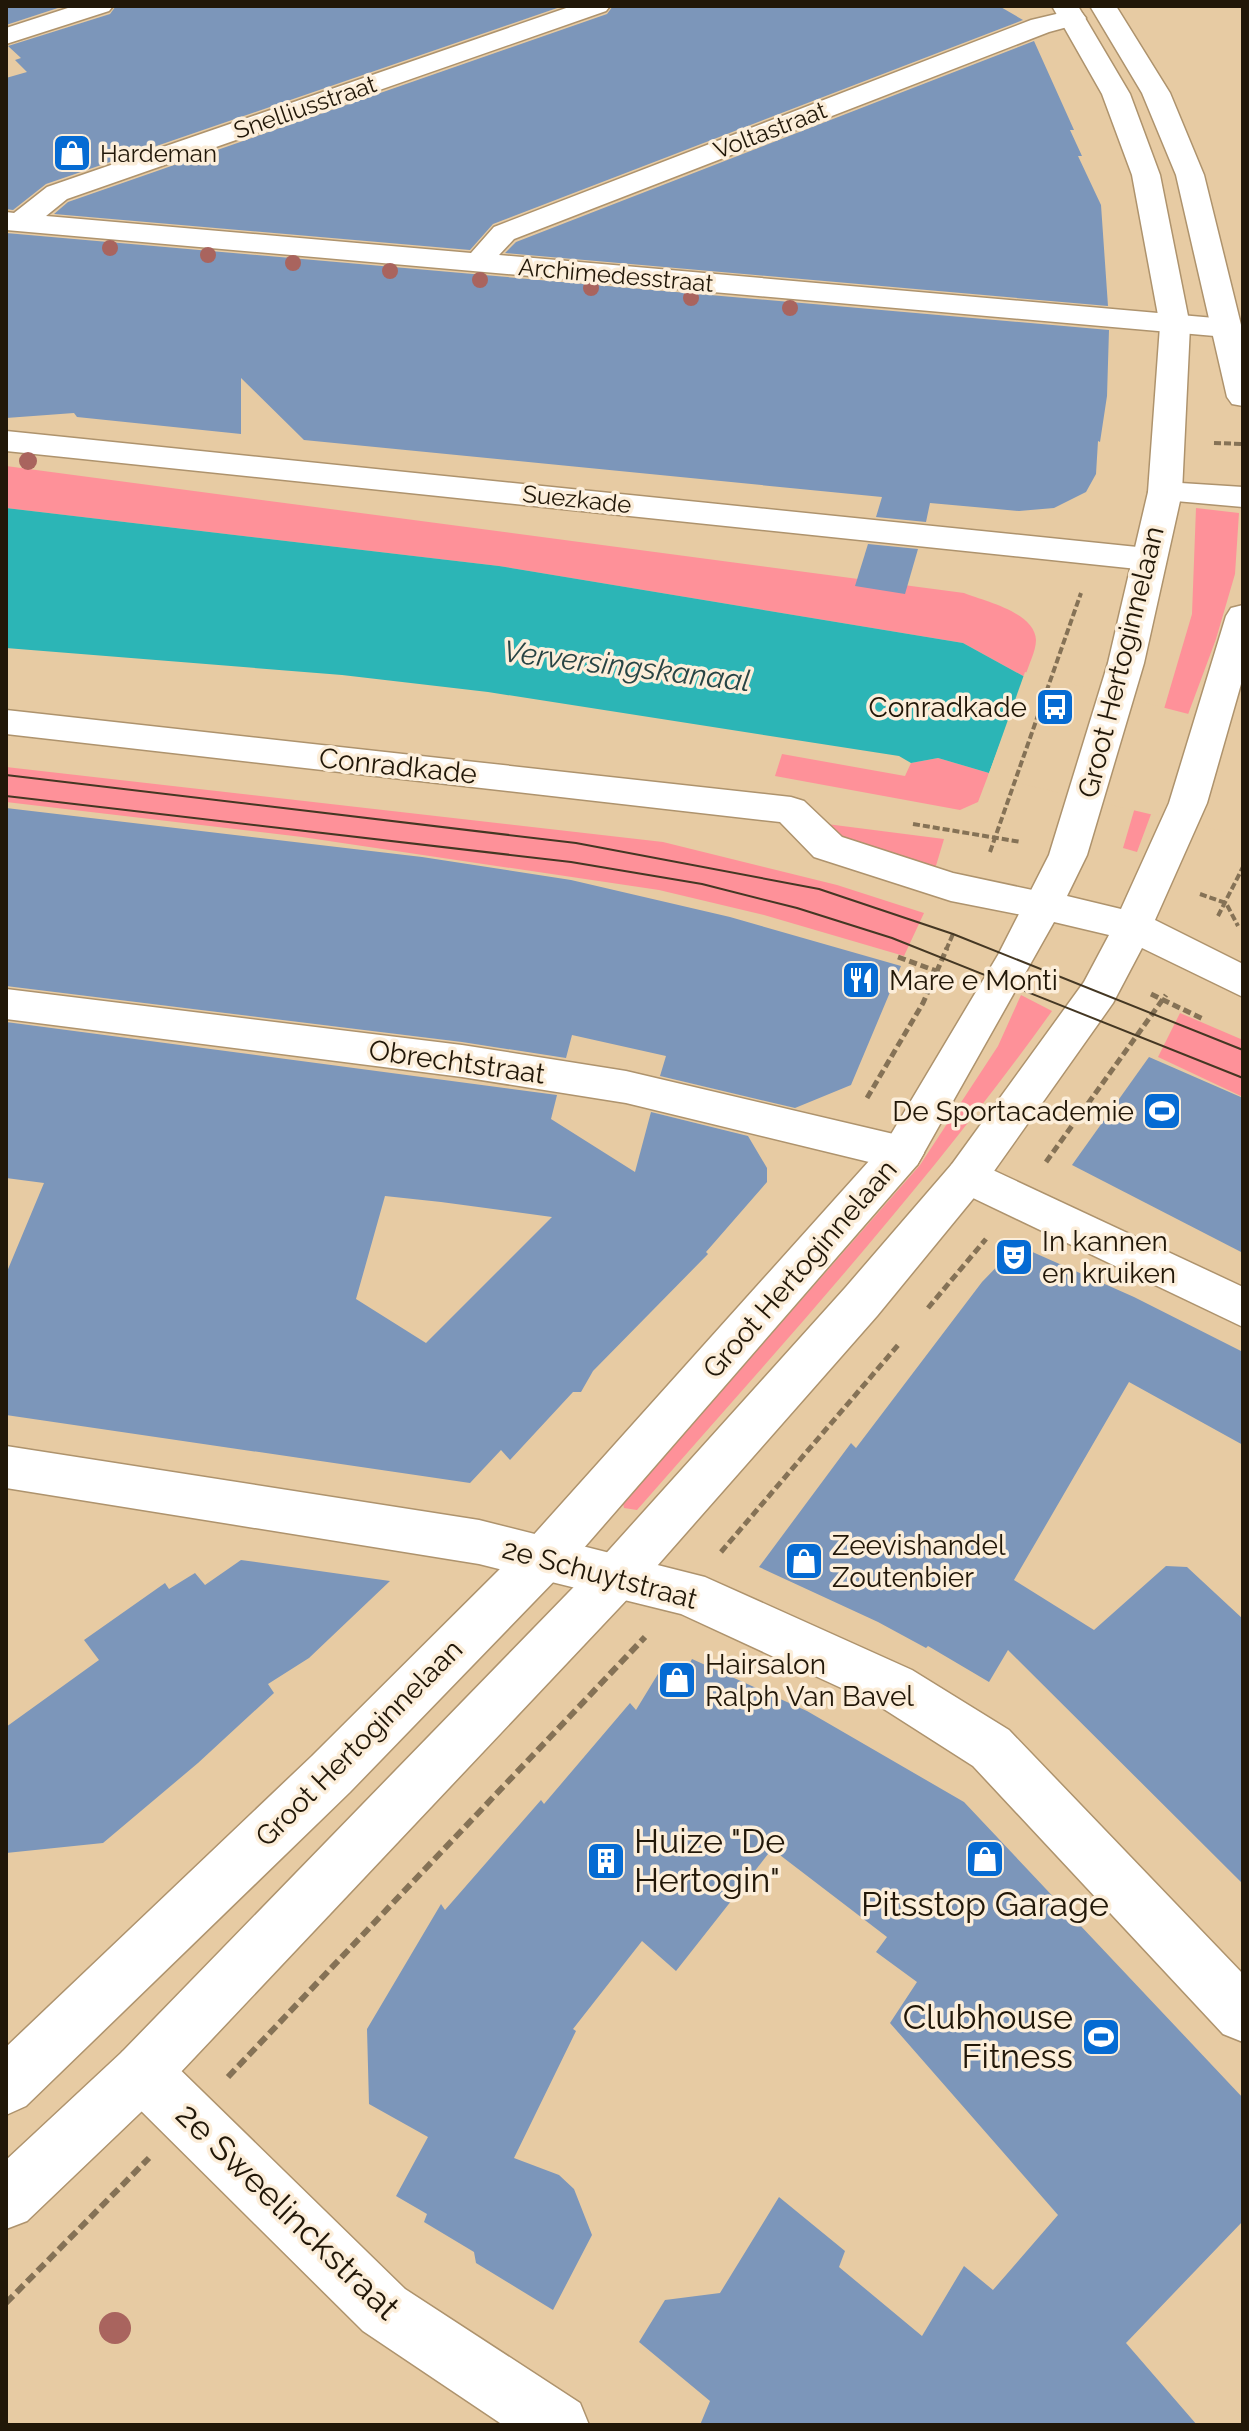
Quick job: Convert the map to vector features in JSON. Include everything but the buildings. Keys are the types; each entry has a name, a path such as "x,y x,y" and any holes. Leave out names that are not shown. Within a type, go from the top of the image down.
{"street":[{"path":"6,36 100,6"},
{"name":"Snelliusstraat","path":"14,222 57,193 597,6"},
{"path":"1103,6 1156,93 1190,175 1243,397"},
{"name":"Voltastraat","path":"480,263 489,246 504,233 1069,12"},
{"name":"Groot Hertoginnelaan","path":"6,2086 331,1774 546,1556 902,1153 1004,981 1073,840 1107,717 1126,663 1147,559 1165,492 1175,326 1146,175 1116,94 1069,12"},
{"name":"Archimedesstraat","path":"14,222 1175,326 1226,328"},
{"name":"Suezkade","path":"6,441 1147,559"},
{"path":"1165,492 1243,497"},
{"path":"6,2200 142,2072 618,1575 861,1302 967,1176 1099,992 1133,926 1188,803 1243,616"},
{"name":"Conradkade","path":"6,722 791,810 828,847 974,891 1133,926 1243,982"},
{"name":"Obrechtstraat","path":"6,1004 462,1061 626,1087 902,1153"},
{"path":"967,1176 1243,1308"},
{"name":"2e Schuytstraat","path":"6,1467 463,1539 546,1556 687,1593 894,1687 991,1748 1243,2014"},
{"name":"2e Sweelinckstraat","path":"142,2072 384,2310 558,2425"}],"path":[{"name":"Groot Hertoginnelaan","path":"840,1136 874,1088 939,972 997,835 1094,553"},
{"path":"909,824 997,835 1073,840"},
{"path":"1160,863 1226,903 1243,933"},
{"path":"1226,903 1243,867"},
{"path":"898,957 939,972"},
{"path":"6,2303 190,2117"}],"shaded area":[{"path":"6,466 964,593 1018,615 1033,630 1036,644 1025,677 963,643 499,566 6,508"},
{"path":"1196,508 1239,513 1235,574 1216,639 1137,852 1123,848 1192,614"},
{"path":"782,754 905,776 911,763 938,758 989,773 978,802 960,810 775,776"},
{"path":"6,767 663,842 837,885 924,913 904,956 764,915 659,890 302,837 6,802"},
{"path":"819,823 944,839 935,869 846,842"},
{"path":"1021,995 1052,1011 1004,1076 851,1265 637,1510 624,1508 623,1503 920,1165 998,1046"},
{"path":"1180,1013 1243,1040 1243,1097 1158,1057"}],"water":[{"name":"Verversingskanaal","path":"6,508 499,566 963,643 1025,677 989,773 938,758 911,763 899,756 488,692 342,675 6,648"}],"pier":[{"path":"1025,672 1243,728 1243,836 988,776"}],"tram line":[{"path":"6,775 576,843 819,889 953,934 1243,1050"},
{"path":"6,796 571,862 702,884 797,908 892,938 1243,1078"}],"place":[{"name":"Hardeman","path":"72,153"},
{"name":"Conradkade","path":"1055,707"},
{"name":"Mare e Monti","path":"861,980"},
{"name":"De Sportacademie","path":"1162,1111"},
{"name":"In kannen en kruiken","path":"1014,1257"},
{"name":"Zeevishandel Zoutenbier","path":"804,1561"},
{"name":"Hairsalon Ralph Van Bavel","path":"677,1680"},
{"name":"Pitsstop Garage","path":"985,1859"},
{"name":"Huize \"De Hertogin\"","path":"606,1861"},
{"name":"Clubhouse Fitness","path":"1101,2037"}]}
